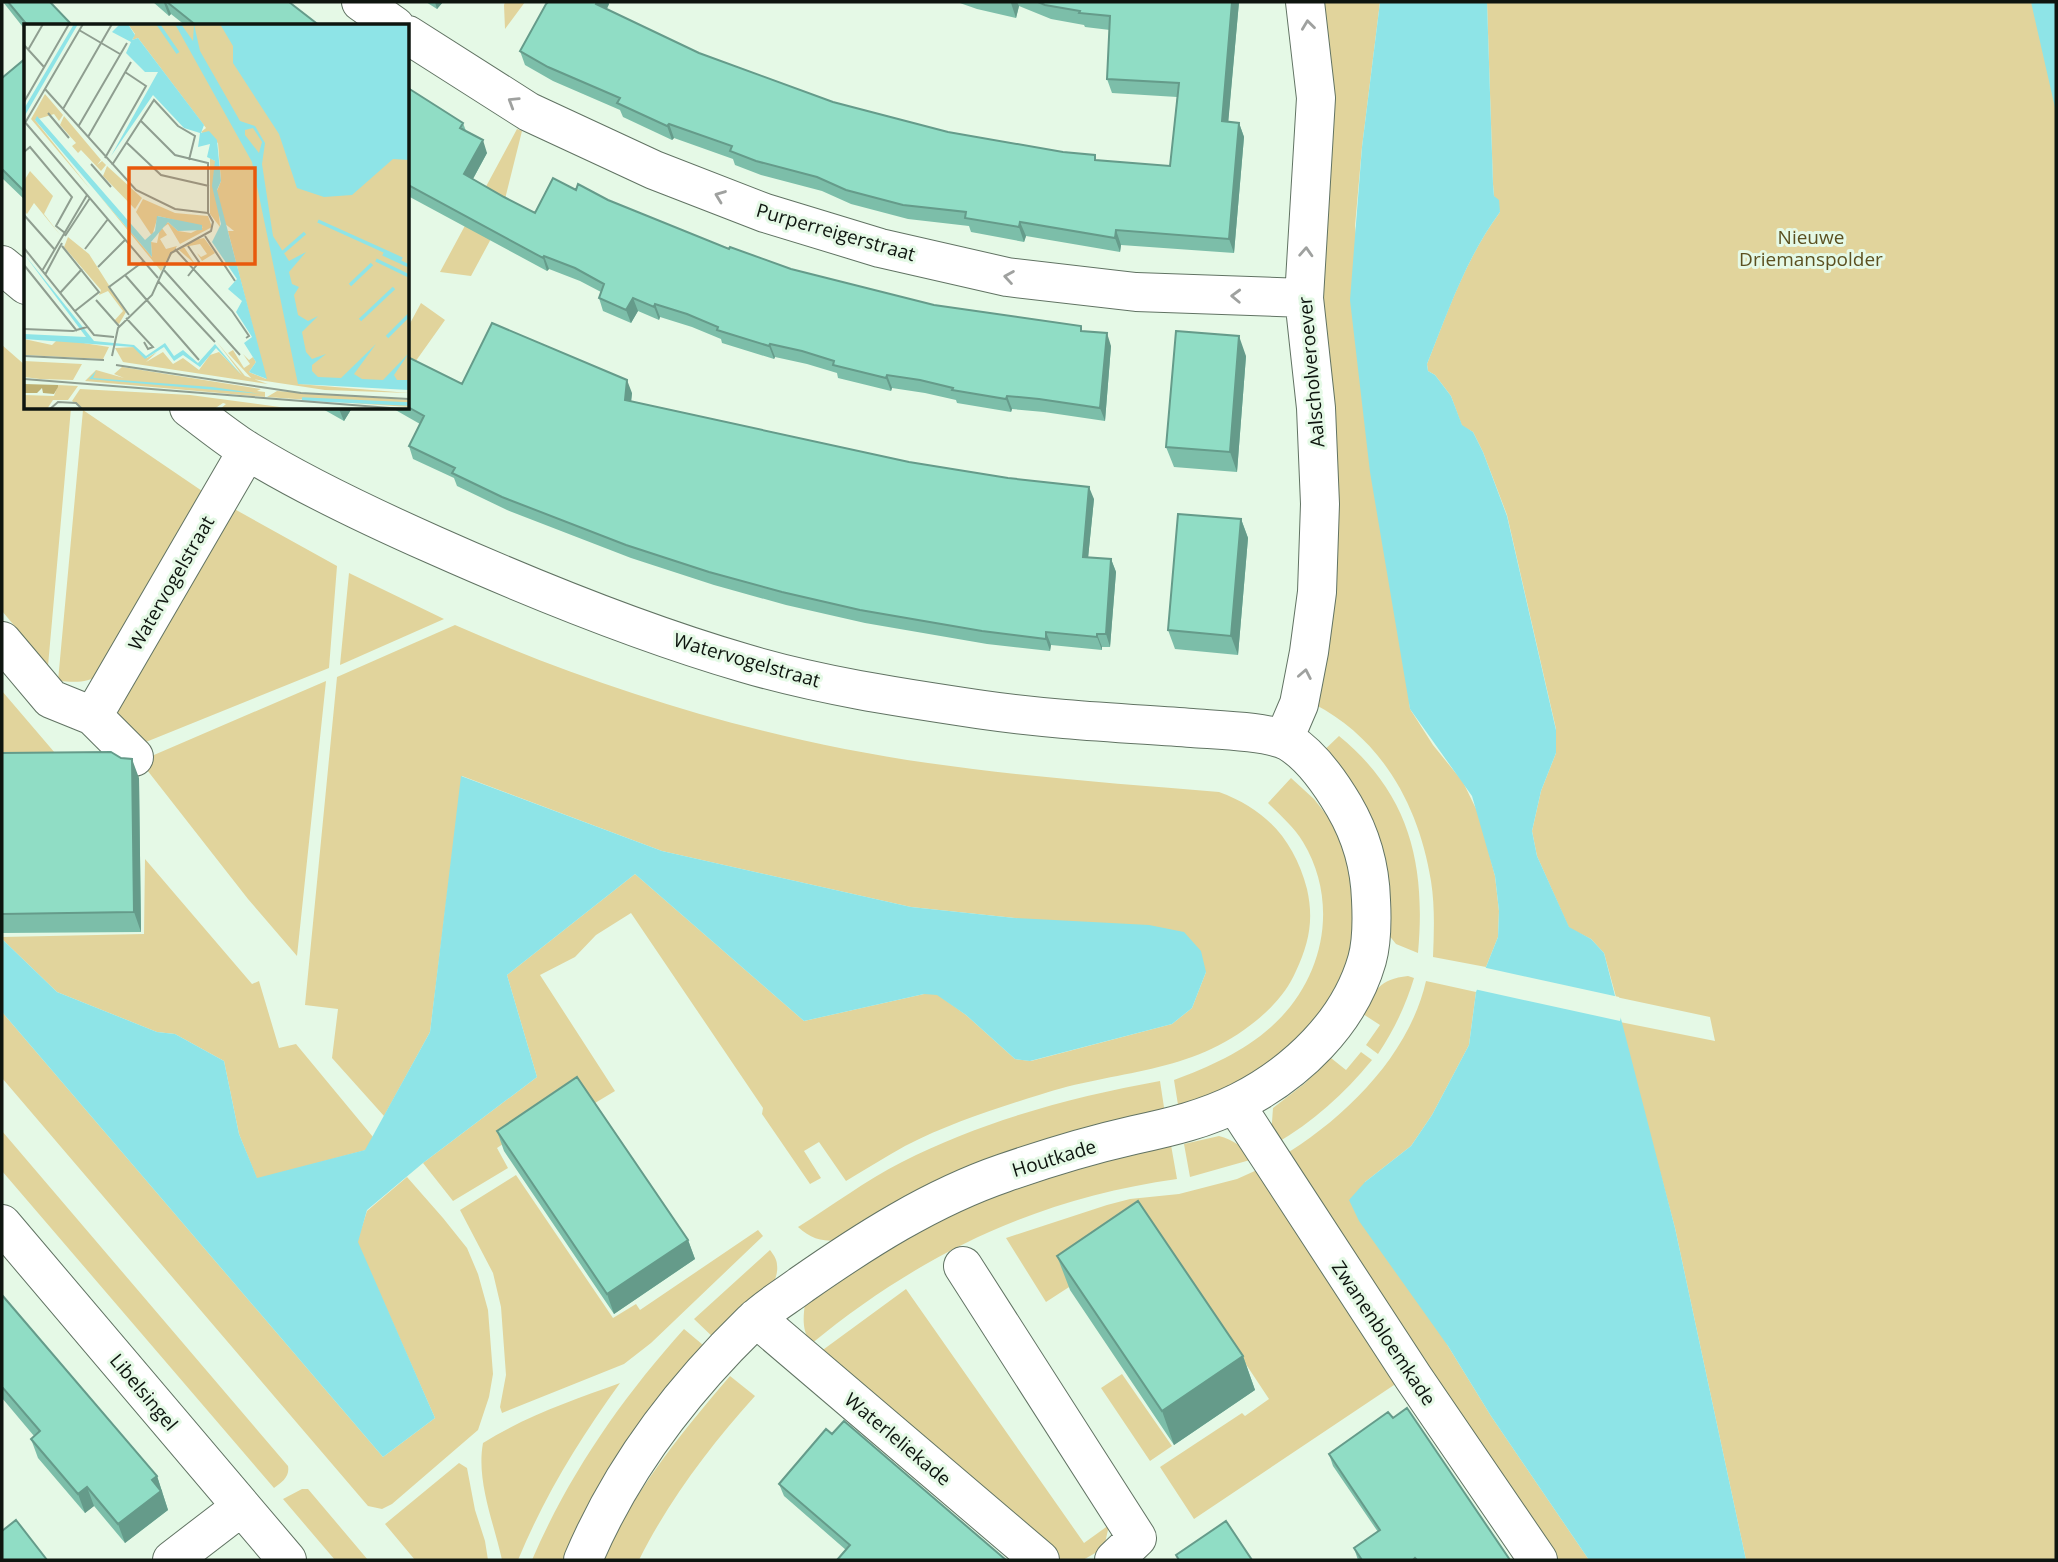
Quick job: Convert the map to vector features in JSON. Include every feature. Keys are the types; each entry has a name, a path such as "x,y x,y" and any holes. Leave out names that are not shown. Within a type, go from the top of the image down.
{"street":[{"path":"361,2 392,24"},
{"name":"Aalscholveroever","path":"1284,739 1298,704 1317,592 1320,504 1316,408 1304,298 1316,98 1305,2"},
{"name":"Purperreigerstraat","path":"410,36 529,112 654,170 765,213 880,248 1007,277 1136,292 1304,298"},
{"path":"2,265 24,283"},
{"name":"Watervogelstraat","path":"192,410 247,451 347,504 493,572 594,612 746,664 828,684 991,711 1221,730 1284,739"},
{"name":"Watervogelstraat","path":"93,716 247,451"},
{"path":"2,641 51,699 93,716 134,757"},
{"name":"Houtkade","path":"583,1560 611,1499 642,1450 688,1390 756,1318 841,1256 945,1197 995,1176 1040,1160 1175,1128 1235,1104 1261,1091 1314,1047 1336,1021 1354,993 1369,955 1372,906 1370,879 1358,833 1328,782 1306,755 1284,739"},
{"name":"Zwanenbloemkade","path":"1235,1104 1413,1377 1538,1560"},
{"name":"Libelsingel","path":"2,1224 287,1560"},
{"path":"962,1266 1138,1538 1114,1560"},
{"name":"Waterleliekade","path":"756,1318 1040,1560"},
{"path":"172,1560 241,1507"}],"green space":[{"path":"505,2 525,2 505,29 504,5"},
{"path":"1318,2 1380,2 1355,226 1410,709 1433,745 1463,782 1479,815 1495,876 1499,911 1498,937 1486,967 1433,957 1434,909 1431,881 1425,853 1407,801 1378,756 1359,736 1314,704"},
{"name":"Nieuwe Driemanspolder","path":"1487,2 2056,2 2056,1560 1746,1560 1675,1228 1620,1022 1715,1041 1710,1017 1616,997 1604,953 1591,939 1569,928 1537,856 1532,831 1541,791 1556,753 1556,729 1507,515 1473,432 1462,426 1451,396 1435,375 1428,371 1427,364 1459,285 1477,248 1500,212 1493,184"},
{"path":"517,129 522,131 504,203 492,237 471,276 440,272"},
{"path":"421,303 445,320 410,369 410,323"},
{"path":"2,345 24,364 24,410 71,410 48,666 2,611"},
{"path":"83,410 208,495 100,674 85,681 58,681"},
{"path":"229,506 337,566 329,668 136,746 109,717"},
{"path":"349,573 444,619 340,665"},
{"path":"455,625 628,692 747,727 807,741 964,768 1219,792 1251,807 1264,817 1286,841 1294,856 1307,889 1310,911 1307,941 1300,961 1289,985 1269,1010 1231,1038 1205,1052 1152,1069 1068,1087 971,1118 905,1146 846,1181 819,1142 804,1151 821,1178 810,1184 762,1114 763,1108 631,913 596,935 575,957 540,975 615,1091 595,1103 585,1089 497,1148 508,1168 453,1201 423,1163 537,1077 507,975 635,874 804,1021 924,994 937,994 966,1015 1015,1059 1031,1061 1172,1024 1192,1008 1206,972 1015,918 911,907 662,851 462,776 430,1032 384,1116 332,1058 338,1009 305,1005 337,677"},
{"path":"326,681 297,956 248,899 140,761"},
{"path":"2,691 67,767 2,769"},
{"path":"1339,736 1363,758 1382,782 1408,833 1419,890 1418,953 1396,944 1388,934 1317,757"},
{"path":"1291,778 1314,799 1332,822 1346,850 1354,877 1355,937 1340,994 1274,1068 1179,1111 1174,1080 1225,1058 1271,1027 1304,987 1314,964 1321,940 1321,890 1303,842 1287,821 1268,803"},
{"path":"145,859 252,984 259,981 279,1048 296,1044 373,1137 366,1150 257,1179 239,1134 224,1061 175,1034 157,1032 57,992 2,939 144,934"},
{"path":"1408,976 1414,978 1407,998 1378,1054 1366,1045 1380,1025 1363,1014 1384,983"},
{"path":"1426,981 1476,992 1469,1045 1432,1115 1411,1146 1365,1182 1448,1346 1491,1416 1589,1560 1554,1560 1281,1157 1328,1124 1371,1083 1405,1035"},
{"path":"2,1012 383,1457 435,1418 357,1242 367,1211 407,1177 467,1248 478,1274 488,1310 493,1374 478,1430 392,1504 382,1509 368,1506 2,1078"},
{"path":"1361,1052 1372,1060 1350,1084 1315,1117 1275,1144 1271,1136 1273,1108 1331,1058 1346,1070"},
{"path":"1160,1081 1165,1114 836,1241 816,1238 798,1227 888,1169 964,1134 1061,1103"},
{"path":"2,1131 288,1466 287,1476 280,1484 274,1488 2,1171"},
{"path":"1219,1136 1238,1144 1250,1160 1190,1177 1184,1144"},
{"path":"1171,1145 1177,1179 1125,1188 1075,1201 982,1235 895,1283 811,1344 808,1339 804,1324 805,1303 951,1213 1063,1170"},
{"path":"1257,1170 1400,1381 1194,1519 1160,1467 1242,1413 1245,1416 1269,1399 1157,1230 1046,1302 1006,1238 1107,1205 1130,1199 1179,1194 1237,1179"},
{"path":"516,1175 613,1318 636,1304 640,1310 758,1230 763,1236 651,1343 624,1364 502,1413 500,1407 506,1375 501,1307 493,1273 460,1210"},
{"path":"770,1250 777,1265 772,1286 755,1306 717,1341 694,1319"},
{"path":"906,1289 1084,1543 1109,1525 1104,1548 1083,1560 1057,1560 820,1352"},
{"path":"684,1329 709,1350 568,1560 532,1560 563,1497 599,1438 639,1382"},
{"path":"1122,1374 1172,1446 1150,1461 1101,1388"},
{"path":"730,1376 755,1396 691,1474 663,1516 639,1560 603,1560 644,1487"},
{"path":"620,1383 564,1469 518,1560 502,1560 484,1487 481,1457 483,1443 567,1402"},
{"path":"459,1463 467,1468 488,1560 415,1560 385,1524"},
{"path":"302,1489 308,1489 368,1560 335,1560 283,1499"}],"water":[{"path":"1380,2 1487,2 1493,184 1500,212 1477,248 1459,286 1427,364 1428,371 1435,375 1451,396 1462,425 1473,432 1507,516 1556,730 1556,753 1541,791 1532,831 1537,856 1569,927 1591,939 1604,953 1675,1228 1746,1560 1589,1560 1491,1416 1448,1346 1359,1221 1349,1200 1365,1182 1411,1146 1432,1115 1469,1045 1476,992 1498,937 1499,911 1495,876 1472,796 1410,709 1370,472 1350,300 1362,147"},
{"path":"2031,2 2056,2 2056,112"},
{"path":"461,776 662,851 911,907 1015,918 1149,925 1184,932 1201,951 1206,972 1192,1008 1172,1024 1030,1061 1015,1059 966,1015 937,995 924,994 804,1021 635,874 507,975 537,1077 423,1163 367,1210 358,1242 435,1418 383,1457 2,1012 2,939 57,992 157,1032 175,1034 224,1061 239,1134 257,1178 365,1150 430,1032"}],"pier":[{"path":"1482,967 1619,997 1622,1013 1620,1021 1474,989"}],"building":[{"path":"8,2 50,2 71,24 26,24"},
{"path":"167,2 289,2 317,24 194,24"},
{"path":"548,2 597,2 596,4 699,53 833,102 948,132 1095,155 1095,160 1170,166 1179,83 1107,79 1110,16 1079,13 1080,11 1038,2 1232,2 1222,121 1239,123 1229,239 1116,230 1115,238 1020,222 1019,227 965,218 966,212 903,205 846,190 817,177 756,161 730,151 732,146 669,124 667,126 617,103 620,98 548,67 520,51"},
{"path":"24,60 24,191 2,169 2,78"},
{"path":"410,89 463,123 460,128 483,140 464,174 535,213 553,178 576,190 578,184 608,200 729,249 730,247 791,269 934,305 1081,326 1081,331 1107,333 1100,408 1039,399 1007,396 1006,399 952,390 953,388 920,380 887,375 886,378 833,365 834,361 802,351 770,344 769,346 717,330 718,327 687,314 655,304 654,307 633,298 626,310 599,298 604,284 575,268 544,256 543,258 410,186"},
{"path":"492,323 627,380 625,400 909,462 1008,478 1089,487 1083,557 1111,559 1106,634 1097,634 1097,637 1046,632 1046,639 860,610 709,572 626,545 502,497 452,473 455,468 409,446 424,416 410,408 410,358 462,384"},
{"path":"1176,331 1239,336 1230,452 1166,447"},
{"path":"1178,514 1241,519 1231,636 1168,630"},
{"path":"111,752 121,758 132,759 134,912 2,914 2,753"},
{"path":"577,1077 688,1240 607,1294 497,1131"},
{"path":"1138,1201 1243,1356 1162,1411 1057,1256"},
{"path":"2,1295 157,1476 152,1480 161,1491 118,1524 87,1487 78,1494 31,1439 40,1431 2,1387"},
{"path":"1407,1408 1510,1560 1362,1560 1354,1548 1380,1530 1329,1454 1388,1412 1393,1418"},
{"path":"844,1421 1006,1560 837,1560 850,1545 779,1484 826,1429 832,1434"},
{"path":"16,1520 47,1560 2,1560 2,1531"},
{"path":"1226,1521 1252,1560 1179,1560 1176,1555"}]}
